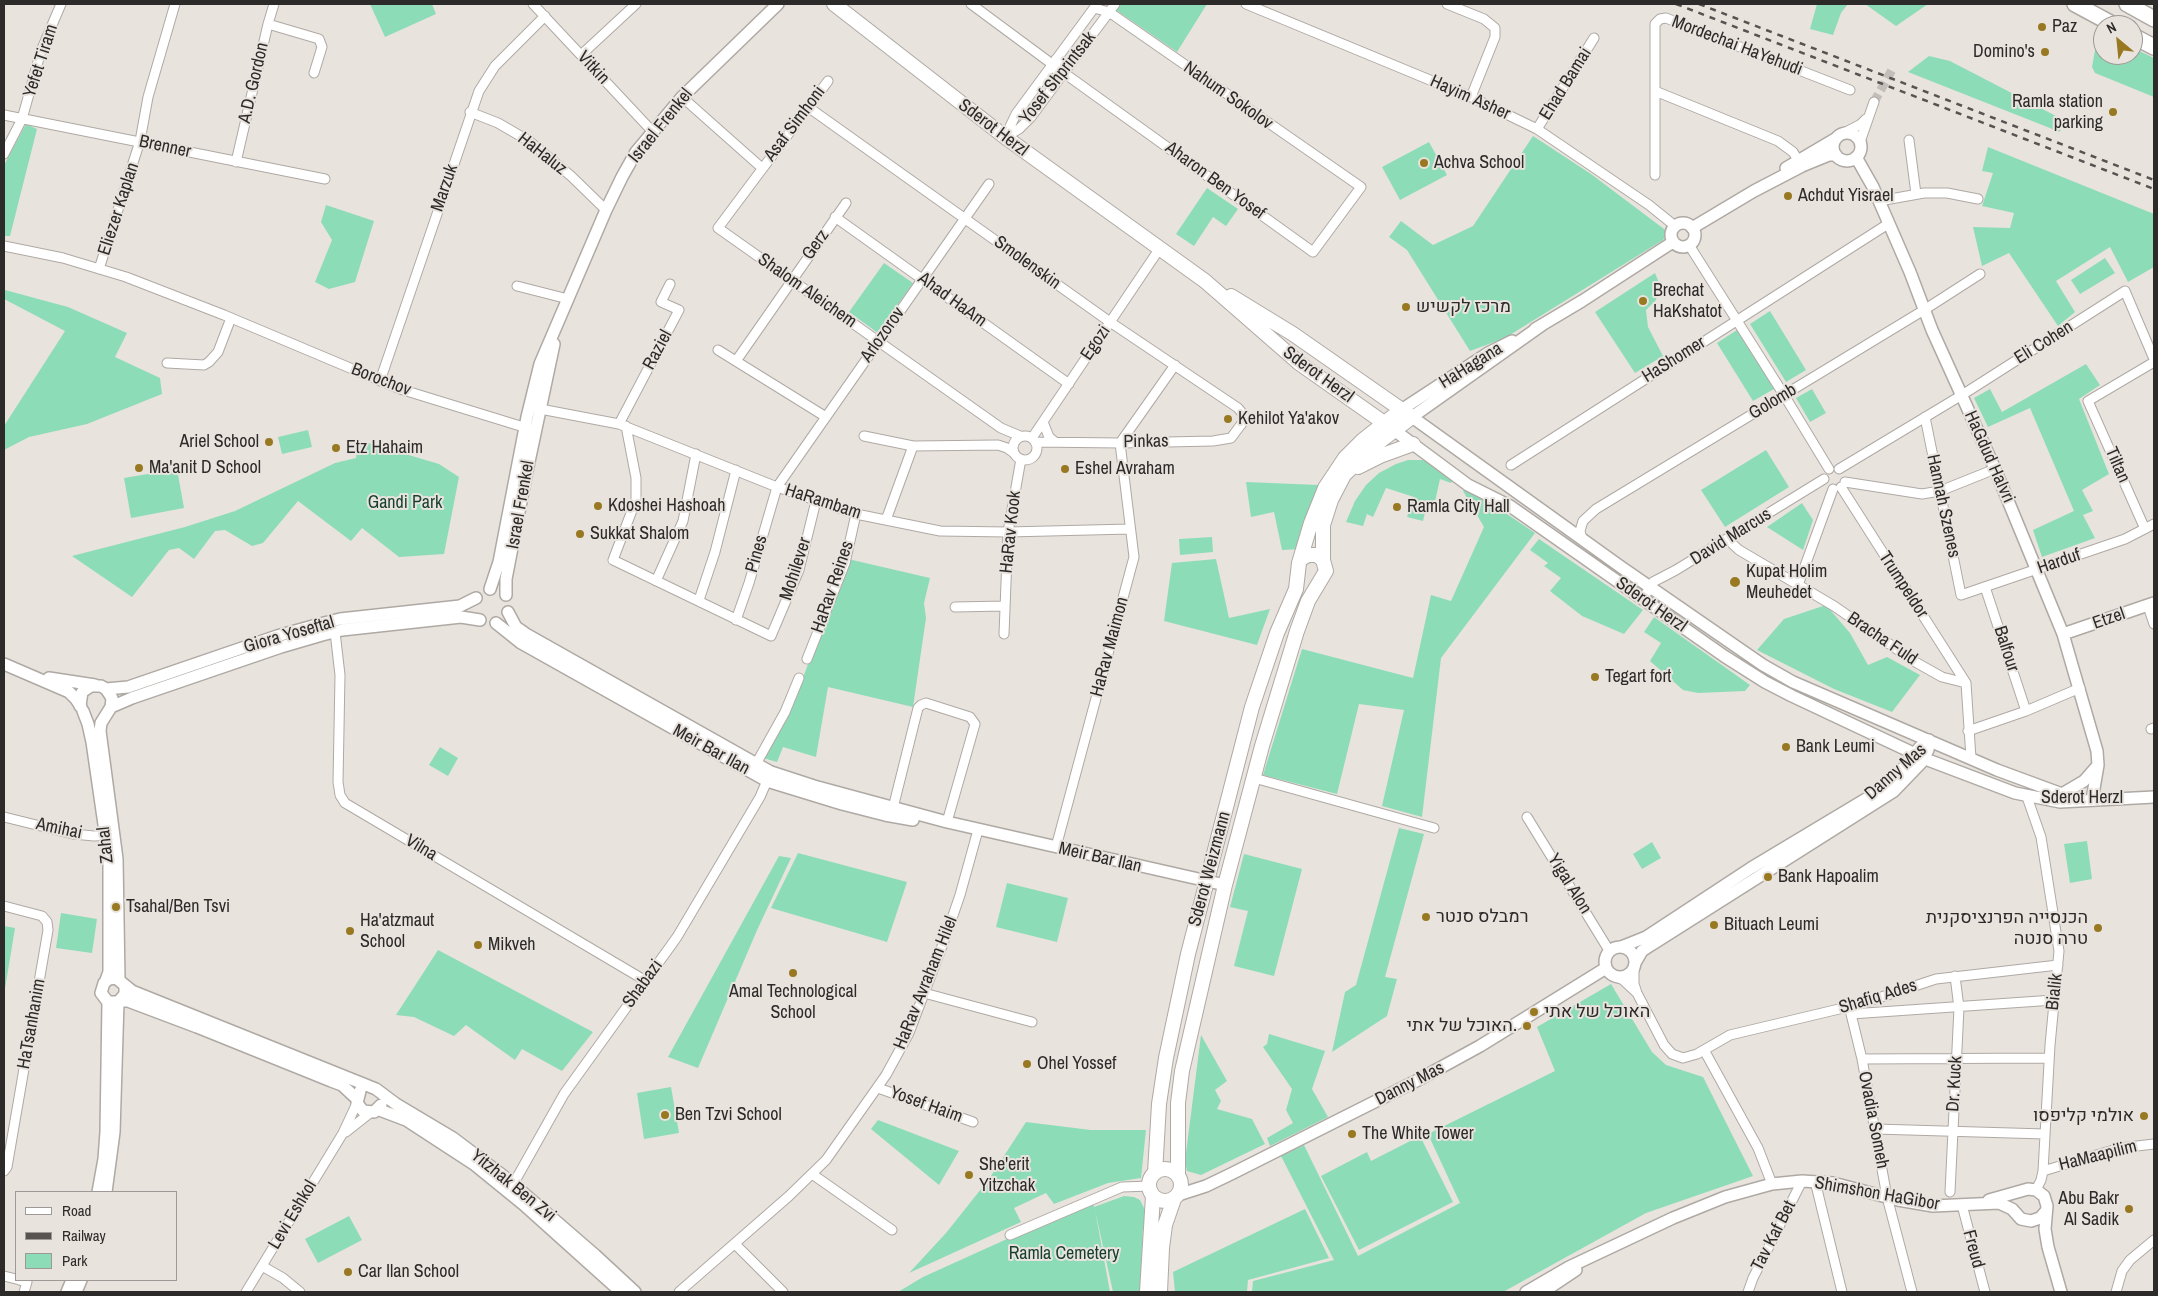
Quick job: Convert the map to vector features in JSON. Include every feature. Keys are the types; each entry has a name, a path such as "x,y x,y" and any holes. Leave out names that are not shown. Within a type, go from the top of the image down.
{"highway":[{"path":"2075,4 2095,15"},
{"path":"2127,4 2154,19"}],"main road":[{"name":"Sderot Herzl","path":"834,4 1005,137 1205,281 1290,356 1389,426"},
{"name":"Sderot Herzl","path":"1205,281 1294,334 1407,414"},
{"name":"Sderot Weizmann","path":"1147,1292 1159,1104 1166,1058 1188,954 1252,707 1277,633 1296,589 1300,566 1314,516 1325,488 1345,458 1407,414"},
{"name":"Sderot Weizmann","path":"1323,560 1323,525 1331,500 1344,475 1389,426"},
{"path":"1344,475 1366,462 1413,444"},
{"path":"1312,554 1323,560 1326,571 1321,580 1312,583 1307,582 1300,576 1300,566 1312,554"},
{"name":"Sderot Weizmann","path":"1179,1178 1178,1103 1182,1071 1225,885 1297,631 1308,601 1321,580"},
{"path":"1160,1292 1166,1217 1180,1190 1179,1178 1170,1170 1160,1170 1153,1185 1161,1200 1176,1197"}],"street":[{"name":"Yefet Tiram","path":"4,154 22,119 41,51 61,4"},
{"name":"Eliezer Kaplan","path":"99,269 140,141 148,97 175,4"},
{"name":"A.D. Gordon","path":"236,162 274,4"},
{"name":"Vitkin","path":"533,4 652,131"},
{"path":"580,55 636,4"},
{"name":"Israel Frenkel","path":"506,596 506,579 540,364 606,210 636,152 652,131 682,98 778,4"},
{"name":"Aharon Ben Yosef","path":"971,4 1054,62 1062,76 1313,252 1361,187"},
{"name":"Hayim Asher","path":"1246,4 1471,97 1537,129 1649,205 1675,226"},
{"path":"1447,4 1484,19 1495,28 1495,37 1471,97"},
{"name":"Yosef Shprintsak","path":"1005,137 1016,114 1096,5"},
{"name":"Nahum Sokolov","path":"1096,5 1112,8 1361,187"},
{"name":"Yosef Shprintsak","path":"1005,137 1018,129 1031,117 1112,8"},
{"name":"Marzuk","path":"380,381 470,112 485,79 495,66 545,16"},
{"name":"Mordechai HaYehudi","path":"1655,175 1655,24 1660,19 1666,18 1850,90"},
{"path":"268,24 319,39 322,48 314,73"},
{"name":"Ehad Bamai","path":"1537,129 1594,38"},
{"name":"Asaf Simhoni","path":"718,228 828,81"},
{"path":"1655,91 1778,141 1793,152 1800,163"},
{"name":"Asaf Simhoni","path":"682,98 762,168"},
{"path":"1800,163 1828,155 1848,161 1856,157 1860,150 1860,142 1874,102"},
{"name":"Smolenskin","path":"808,106 1110,322 1238,408 1246,418"},
{"name":"HaHaluz","path":"470,112 498,123 529,141 571,176 606,210"},
{"name":"Brenner","path":"4,115 325,179"},
{"path":"1692,228 1800,163 1839,136 1861,124 1868,116"},
{"path":"1839,136 1855,135 1860,142"},
{"path":"1836,156 1833,148 1839,136"},
{"path":"1909,140 1916,194"},
{"name":"HaGdud HaIvri","path":"1856,157 1879,201 1924,310 2022,530 2036,570 2068,632"},
{"name":"Arlozorov","path":"777,487 988,184"},
{"path":"1879,201 1916,194 1947,193 1978,199"},
{"name":"Gerz","path":"736,361 846,203"},
{"name":"Ahad HaAm","path":"835,218 1069,384"},
{"path":"1682,223 1692,228 1695,236 1689,245 1681,247 1673,242 1671,232 1675,226 1682,223"},
{"name":"HaShomer","path":"1511,465 1888,224"},
{"name":"Shalom Aleichem","path":"718,228 1001,428 1020,436"},
{"name":"HaHagana","path":"1407,414 1488,353 1542,325 1673,242"},
{"path":"1689,245 1784,394 1829,469"},
{"name":"Borochov","path":"4,246 63,258 169,293 380,381 530,429"},
{"name":"Egozi","path":"1034,440 1043,422 1160,248"},
{"name":"Golomb","path":"1582,539 1581,526 1596,509 1980,274"},
{"name":"Raziel","path":"622,425 679,310 661,302 670,284"},
{"path":"517,286 568,299"},
{"name":"Eli Cohen","path":"1962,396 2126,291 2154,361"},
{"path":"167,363 204,365 209,362 218,352 231,318"},
{"path":"718,350 826,417"},
{"name":"Tiltan","path":"2145,529 2088,401 2154,361"},
{"path":"1120,443 1175,366"},
{"path":"1962,396 1840,468 1829,469 1825,473 1824,479 1827,486 1922,494 1940,491 1995,469"},
{"name":"HaRambam","path":"534,408 622,425 777,487 856,514 940,531 1008,532 1130,529"},
{"name":"Sderot Herzl","path":"1407,414 1649,586 1775,672 1813,691 1928,740 2062,794 2084,782 2098,765"},
{"name":"Hannah Szenes","path":"1925,417 1961,595"},
{"name":"Pinkas","path":"1034,440 1120,443 1213,441 1231,438 1246,418"},
{"path":"1043,422 1049,437 1055,442"},
{"path":"622,425 636,478 636,500 613,560 699,600 736,620"},
{"name":"Sderot Herzl","path":"1389,426 1473,488 1510,506 1765,682 1924,759 2027,797 2060,802 2154,797"},
{"name":"Israel Frenkel","path":"490,589 499,562 530,429"},
{"path":"864,436 913,446 998,446 1006,448 1017,456 1033,456 1036,450 1034,440 1020,436 1013,445 1017,456"},
{"name":"HaRav Maimon","path":"1056,847 1134,557 1134,544 1130,529 1120,443"},
{"path":"886,520 913,446"},
{"path":"656,581 683,521 696,454"},
{"name":"HaRav Kook","path":"1004,634 1008,532 1017,456"},
{"path":"1798,585 1845,474 1840,468"},
{"path":"699,600 716,552 736,470"},
{"name":"David Marcus","path":"1649,586 1824,479"},
{"name":"Trumpeldor","path":"1840,486 1966,682"},
{"name":"Pines","path":"736,620 749,583 777,487"},
{"name":"Mohilever","path":"736,620 771,636 799,570 816,501"},
{"name":"HaRav Reines","path":"807,659 845,563 856,514"},
{"name":"Harduf","path":"1961,595 2125,539 2154,524"},
{"name":"Bracha Fuld","path":"1727,539 1739,550 1834,606 1917,664 1942,677 1966,682"},
{"path":"1643,599 1649,586"},
{"name":"Balfour","path":"1986,587 2026,711"},
{"path":"490,589 501,592 506,596 508,612 506,617 490,624 480,620 474,610 476,598 484,590 490,589"},
{"name":"Giora Yoseftal","path":"30,674 101,687 128,687 277,636 320,624 340,619 460,606 476,598"},
{"path":"2151,604 2154,624"},
{"name":"Etzel","path":"2068,632 2151,604"},
{"path":"955,607 1004,606"},
{"name":"Meir Bar Ilan","path":"508,612 516,626 526,634 756,764 769,776 978,830 1225,885"},
{"name":"Giora Yoseftal","path":"109,710 132,698 281,647 336,632 461,617 480,620"},
{"name":"Meir Bar Ilan","path":"496,623 520,643 769,776 812,796 885,815 947,822"},
{"name":"Vilna","path":"336,632 340,675 338,782 340,795 344,803 646,981"},
{"path":"2068,632 2070,656 2097,751 2098,765 2092,800"},
{"name":"Giora Yoseftal","path":"4,664 69,692 82,708"},
{"path":"756,764 784,712 799,678"},
{"path":"1966,682 1971,758"},
{"path":"101,687 112,698 109,710 103,716 92,717 82,708 82,692 86,688 101,687"},
{"path":"1968,731 2026,711 2080,688"},
{"path":"893,808 918,708 921,704 926,704 970,717 975,724 947,822"},
{"name":"Zahal","path":"82,708 92,742 110,835 109,972 106,980"},
{"name":"Zahal","path":"109,710 102,723 100,741 119,903 122,983"},
{"name":"Danny Mas","path":"1634,965 1642,951 1781,861 1882,801 1910,777 1924,759 1928,740"},
{"name":"Danny Mas","path":"1621,947 1646,937 1751,868 1876,793 1897,776 1924,759"},
{"name":"Shabazi","path":"511,1188 564,1094 678,937 755,806 769,776"},
{"path":"1254,778 1434,828"},
{"name":"Bialik","path":"2027,797 2041,837 2058,942 2058,965 2049,1058 2042,1171 2041,1180 2036,1190"},
{"name":"Amihai","path":"4,816 73,834 110,835"},
{"name":"Yigal Alon","path":"1527,817 1610,952"},
{"name":"HaRav Avraham Hilel","path":"679,1292 812,1174 841,1140 878,1088 909,1033 960,895 978,830"},
{"name":"HaTsanhanim","path":"4,906 42,916 47,922 48,930 7,1167 4,1171"},
{"path":"1621,947 1630,952 1634,965 1634,984 1637,993 1606,968 1605,958 1610,952 1621,947"},
{"path":"1617,977 1627,976 1634,965"},
{"name":"Shafiq Ades","path":"1637,993 1664,1045 1672,1054 1683,1058 1697,1054 1730,1035 1850,1010 1936,979 2058,965"},
{"name":"Danny Mas","path":"1176,1197 1206,1186 1452,1062 1606,968"},
{"name":"Dr. Kuck","path":"1950,1192 1959,1008 1954,976"},
{"path":"113,978 122,983 132,991 376,1089 381,1094 382,1102 374,1111 360,1109 356,1100 342,1085 128,1001 116,1001 103,997 101,990 106,980 113,978"},
{"path":"98,1191 104,1159 116,1001 125,994 122,983"},
{"path":"924,993 1032,1022"},
{"path":"1850,1010 1959,1008 2054,1000"},
{"path":"106,1191 114,1132 116,1001"},
{"name":"Ovadia Someh","path":"1850,1010 1876,1129 1887,1197 1912,1292"},
{"path":"1704,1050 1758,1148 1767,1166 1772,1184"},
{"path":"1862,1059 2049,1058"},
{"path":"356,1100 360,1091 370,1087"},
{"name":"Yosef Haim","path":"878,1088 973,1122"},
{"name":"Yitzhak Ben Zvi","path":"381,1094 453,1138 635,1292"},
{"name":"Levi Eshkol","path":"246,1292 340,1137 356,1100"},
{"name":"Yitzhak Ben Zvi","path":"374,1111 406,1120 511,1188 621,1292"},
{"name":"Levi Eshkol","path":"340,1137 374,1111"},
{"path":"1876,1129 2045,1134"},
{"name":"HaMaapilim","path":"2042,1171 2120,1148 2154,1144"},
{"path":"812,1174 892,1230"},
{"path":"1179,1178 1190,1185 1206,1186"},
{"name":"Shimshon HaGibor","path":"1526,1292 1569,1267 1701,1206 1744,1191 1772,1184 1802,1181 1832,1183 1933,1206 1999,1203 2007,1205 2022,1218"},
{"name":"Tav Kaf Bet","path":"1748,1292 1802,1181"},
{"path":"1815,1181 1842,1292"},
{"path":"1010,1236 1122,1187 1153,1185"},
{"path":"2050,1253 2039,1234 2022,1218 2014,1206 2015,1201 2024,1190 2041,1192 2046,1201 2045,1229 2061,1292"},
{"name":"Shimshon HaGibor","path":"1967,1205 2024,1190"},
{"name":"Freud","path":"1967,1205 1985,1292"},
{"path":"2022,1218 2040,1218 2046,1211"},
{"name":"Shimshon HaGibor","path":"1543,1292 1612,1248 1640,1234"},
{"path":"2116,1292 2122,1271 2130,1260 2154,1240"},
{"path":"735,1244 783,1292"},
{"path":"262,1266 283,1278 300,1292"},
{"path":"22,1281 27,1282 24,1292"}],"green space":[{"path":"370,4 432,4 436,14 385,37"},
{"path":"1121,4 1207,4 1177,52 1116,10"},
{"path":"1817,4 1848,4 1841,13 1833,35 1810,29"},
{"path":"1865,4 1928,4 1896,26"},
{"path":"2143,53 2154,58 2154,97 2095,73 2092,67 2093,61 2093,65 2143,65"},
{"path":"1929,56 1950,61 2054,115 2062,120 2060,132 1908,72"},
{"path":"26,124 37,129 10,236 4,236 4,165"},
{"path":"1533,136 1591,174 1668,232 1663,240 1505,338 1470,351 1407,250 1389,237 1401,221 1433,245 1473,226"},
{"path":"1429,142 1447,175 1400,200 1382,167"},
{"path":"1988,147 2154,214 2154,267 2128,282 2110,247 2056,281 2075,312 2058,326 2009,253 1982,266 1973,227 2010,228 2014,213 1982,206 1993,173 1982,171"},
{"path":"1207,188 1238,209 1226,226 1213,217 1194,246 1176,234"},
{"path":"326,205 374,221 355,282 329,289 315,282 332,240 321,222"},
{"path":"2105,258 2115,273 2080,294 2071,280"},
{"path":"884,263 913,283 878,333 849,312"},
{"path":"1655,273 1660,285 1656,300 1646,310 1648,327 1663,356 1635,373 1595,312"},
{"path":"5,290 68,307 127,333 115,357 160,378 162,394 87,424 29,437 4,450 4,426 65,331 4,299"},
{"path":"1770,311 1806,370 1786,382 1750,324"},
{"path":"1737,330 1774,389 1753,401 1717,343"},
{"path":"2086,364 2100,385 2079,399 2109,474 2082,490 2093,511 2083,515 2095,538 2042,557 2033,530 2074,511 2030,408 1988,427 1974,398 1990,389 2002,412"},
{"path":"1812,389 1826,413 1810,422 1796,398"},
{"path":"308,430 312,447 282,454 278,437"},
{"name":"Gandi Park","path":"358,440 439,464 459,477 444,554 399,557 362,528 351,541 298,501 263,543 252,546 225,530 215,531 194,559 179,548 169,550 132,597 72,556 185,527 235,511 335,463 356,458"},
{"path":"1766,450 1789,487 1725,527 1701,490"},
{"path":"1408,460 1422,460 1433,464 1454,478 1451,483 1440,479 1434,506 1427,504 1423,521 1407,517 1414,497 1386,488 1373,517 1367,514 1363,526 1346,522 1355,501 1366,485 1379,473"},
{"path":"177,469 184,508 131,518 124,478"},
{"path":"1246,482 1319,485 1300,549 1282,550 1274,512 1251,517"},
{"path":"1467,487 1535,533 1441,658 1422,817 1382,806 1404,710 1359,704 1337,794 1263,775 1302,649 1413,678 1431,595 1451,601 1484,527 1463,491"},
{"path":"1802,503 1813,520 1803,550 1767,527"},
{"path":"1212,537 1213,552 1180,555 1179,539"},
{"path":"1539,539 1643,610 1624,634 1582,616 1550,591 1561,578 1544,566 1548,563 1530,550"},
{"path":"848,559 930,578 924,603 926,618 913,707 828,687 816,757 783,747 777,762 763,758 799,688"},
{"path":"1216,559 1229,618 1270,609 1257,645 1164,621 1172,563"},
{"path":"1826,605 1850,633 1868,665 1887,657 1920,675 1892,712 1834,689 1757,650 1784,619"},
{"path":"1654,617 1750,685 1745,691 1698,693 1683,690 1650,661 1661,643 1644,632"},
{"path":"440,747 458,758 448,776 429,765"},
{"path":"1399,828 1424,834 1385,977 1397,979 1387,1016 1332,1052 1345,992 1356,985"},
{"path":"2087,841 2092,879 2070,883 2064,844"},
{"path":"1652,842 1661,858 1642,869 1633,854"},
{"path":"798,853 907,882 887,942 771,908"},
{"path":"1244,854 1302,869 1274,976 1234,966 1248,911 1230,907"},
{"path":"779,856 791,858 758,928 698,1068 668,1057"},
{"path":"1007,883 1068,898 1057,942 996,927"},
{"path":"61,913 97,919 92,953 56,948"},
{"path":"4,926 15,928 4,995"},
{"path":"438,950 593,1032 562,1071 522,1049 515,1060 466,1025 454,1036 414,1017 396,1015"},
{"path":"1611,984 1652,1052 1666,1065 1703,1077 1753,1176 1646,1213 1503,1292 1252,1292 1253,1281 1334,1260 1281,1156 1304,1145 1358,1256 1460,1203 1428,1134 1555,1071 1537,1027"},
{"path":"1269,1034 1325,1051 1312,1089 1328,1117 1270,1146 1267,1138 1293,1123 1286,1110 1292,1089 1263,1047 1267,1044"},
{"path":"1201,1035 1227,1081 1215,1090 1221,1101 1217,1109 1252,1119 1265,1144 1201,1175 1187,1171 1185,1161"},
{"path":"671,1087 679,1133 644,1139 637,1093"},
{"path":"878,1120 959,1151 939,1185 871,1129"},
{"path":"1026,1122 1091,1130 1146,1130 1141,1178 1108,1183 1054,1204 1046,1193 1014,1208 1021,1222 909,1273 946,1233 989,1179"},
{"path":"1420,1136 1453,1202 1359,1250 1321,1176 1367,1152 1371,1161"},
{"name":"Ramla Cemetery","path":"1124,1196 1140,1200 1146,1212 1143,1227 1140,1292 1113,1292 1095,1210 1110,1292 898,1292 923,1277 1093,1200 1094,1207"},
{"path":"1305,1209 1329,1258 1248,1280 1247,1292 1175,1292 1173,1272"},
{"path":"349,1216 362,1240 318,1263 305,1239"}],"tunnel":[{"path":"1874,102 1893,68"}],"railway":[{"path":"1676,4 2154,189"},
{"path":"1699,4 2154,180"}],"place":[{"name":"Paz","path":"2042,27"},
{"name":"Domino's","path":"2045,52"},
{"name":"Ramla station parking","path":"2113,112"},
{"name":"Achva School","path":"1424,163"},
{"name":"Achdut Yisrael","path":"1788,196"},
{"name":"Brechat HaKshatot","path":"1643,301"},
{"name":"מרכז לקשיש","path":"1406,307"},
{"name":"Kehilot Ya'akov","path":"1228,419"},
{"name":"Ariel School","path":"269,442"},
{"name":"Etz Hahaim","path":"336,448"},
{"name":"Ma'anit D School","path":"139,468"},
{"name":"Eshel Avraham","path":"1065,469"},
{"name":"Kdoshei Hashoah","path":"598,506"},
{"name":"Ramla City Hall","path":"1397,507"},
{"name":"Sukkat Shalom","path":"580,534"},
{"name":"Kupat Holim Meuhedet","path":"1735,582"},
{"name":"Tegart fort","path":"1595,677"},
{"name":"Bank Leumi","path":"1786,747"},
{"name":"Bank Hapoalim","path":"1768,877"},
{"name":"Tsahal/Ben Tsvi","path":"116,907"},
{"name":"רמבלס סנטר","path":"1426,917"},
{"name":"Bituach Leumi","path":"1714,925"},
{"name":"הכנסייה הפרנציסקנית טרה סנטה","path":"2098,928"},
{"name":"Ha'atzmaut School","path":"350,931"},
{"name":"Mikveh","path":"478,945"},
{"name":"Amal Technological School","path":"793,973"},
{"name":"האוכל של אתי","path":"1534,1012"},
{"name":"האוכל של אתי.","path":"1527,1026"},
{"name":"Ohel Yossef","path":"1027,1064"},
{"name":"Ben Tzvi School","path":"665,1115"},
{"name":"אולמי קליפסו","path":"2144,1116"},
{"name":"The White Tower","path":"1352,1134"},
{"name":"She'erit Yitzchak","path":"969,1175"},
{"name":"Abu Bakr Al Sadik","path":"2129,1209"},
{"name":"Car Ilan School","path":"348,1272"}]}
